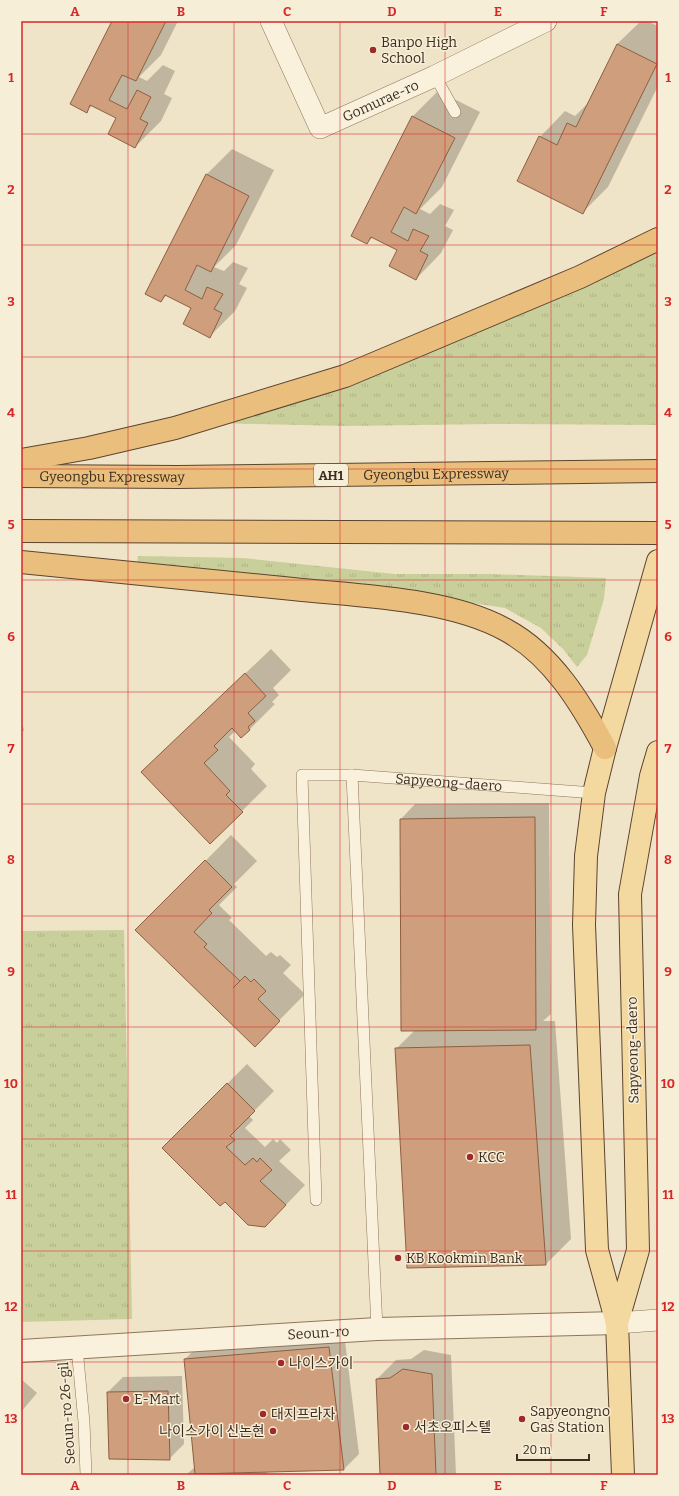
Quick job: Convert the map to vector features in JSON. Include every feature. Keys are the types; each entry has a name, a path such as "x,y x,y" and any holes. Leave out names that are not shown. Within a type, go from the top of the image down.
{"highway":[{"path":"21,460 89,448 175,428 345,376 580,277 658,239"},
{"name":"Gyeongbu Expressway","path":"21,476 178,477 650,471"},
{"path":"21,531 658,533"},
{"path":"21,562 378,598 463,612 506,630 524,642 542,658 578,700 605,748"}],"main road":[{"name":"Sapyeong-daero","path":"623,1475 617,1322 597,1250 584,925 586,856 594,793 605,748 658,561"},
{"name":"Sapyeong-daero","path":"617,1322 638,1250 630,894 655,778 658,752"}],"street":[{"name":"Gomurae-ro","path":"271,21 320,128 435,76 546,21"},
{"path":"617,1322 658,1320"},
{"name":"Seoun-ro","path":"21,1351 377,1329 617,1322"}],"lane":[{"path":"435,76 455,112"},
{"name":"Sapyeong-daero","path":"316,1200 302,775 352,775 594,793"},
{"path":"352,775 377,1329"},
{"name":"Seoun-ro 26-gil","path":"76,1348 84,1422 86,1475"}],"green space":[{"path":"658,252 658,421 656,425 493,424 346,426 209,423 573,290"},
{"path":"138,556 243,558 395,574 490,574 606,578 604,599 587,655 577,667 563,649 541,628 505,608 427,596 137,565"},
{"path":"124,930 132,1319 21,1322 21,931"}],"building":[{"path":"112,21 166,21 136,81 122,75 109,100 127,109 137,90 151,97 140,119 148,123 135,148 108,134 116,118 90,105 87,113 70,104"},
{"path":"617,44 657,64 583,214 517,181 539,136 557,145 567,123 576,127"},
{"path":"412,116 455,138 416,214 404,207 391,232 408,241 413,229 429,236 420,251 428,255 416,280 389,266 397,250 371,237 367,244 351,236"},
{"path":"206,174 249,196 211,272 197,265 185,290 202,299 207,287 223,294 214,309 222,313 210,338 183,324 191,308 165,295 161,302 145,294"},
{"path":"245,673 266,696 248,713 255,721 248,727 250,730 241,738 232,728 214,746 218,750 204,763 230,791 226,795 243,812 210,844 141,772"},
{"path":"535,817 536,1030 401,1031 400,819"},
{"path":"205,860 232,887 209,910 212,913 194,932 207,944 204,947 240,981 245,976 251,982 254,979 266,991 258,999 280,1021 255,1047 135,930"},
{"name":"KCC","path":"530,1045 546,1265 407,1268 395,1048"},
{"path":"227,1083 255,1111 230,1136 235,1140 226,1147 245,1165 253,1158 257,1162 260,1158 272,1170 260,1181 286,1205 265,1227 248,1225 225,1202 220,1206 162,1148"},
{"name":"대지프라자","path":"329,1347 344,1470 195,1474 184,1359"},
{"name":"서초오피스텔","path":"403,1369 432,1374 436,1475 380,1475 376,1379 390,1378"},
{"path":"168,1391 170,1460 109,1459 107,1392"}],"place":[{"name":"Banpo High School","path":"373,50"},
{"name":"KCC","path":"470,1157"},
{"name":"KB Kookmin Bank","path":"398,1258"},
{"name":"나이스가이","path":"281,1363"},
{"name":"E-Mart","path":"126,1399"},
{"name":"대지프라자","path":"263,1414"},
{"name":"Sapyeongno Gas Station","path":"522,1419"},
{"name":"서초오피스텔","path":"406,1427"},
{"name":"나이스가이 신논현","path":"273,1431"}]}
